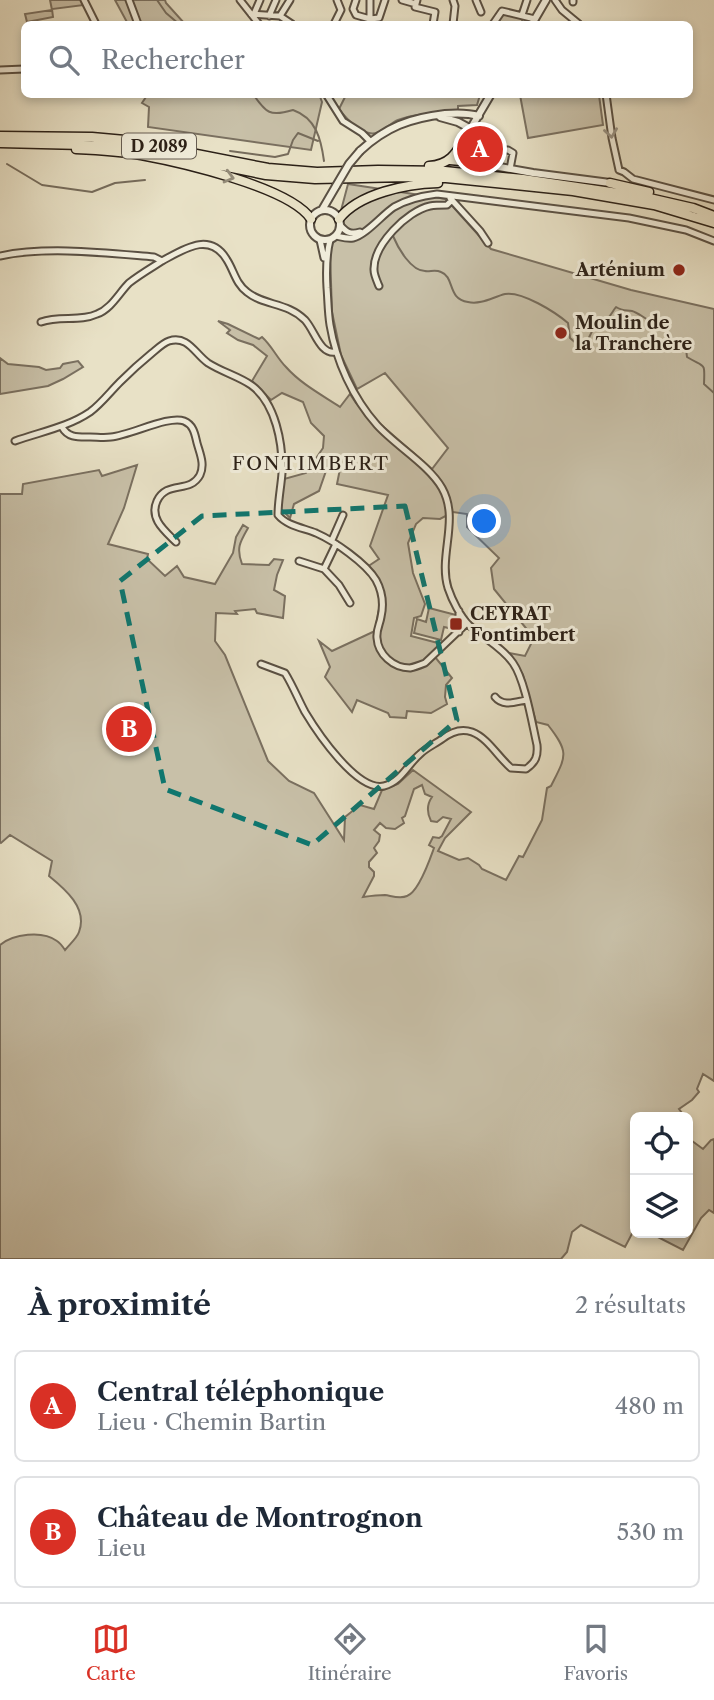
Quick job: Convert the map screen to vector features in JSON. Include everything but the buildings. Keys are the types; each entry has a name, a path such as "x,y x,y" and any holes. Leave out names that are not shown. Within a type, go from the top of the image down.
{"highway":[{"name":"D 2089","path":"0,136 125,140 268,168 317,172 446,171 523,179 618,191 693,208 714,222"},
{"path":"450,160 465,138"},
{"name":"D 2089","path":"0,142 124,146 266,175 315,179 408,177 466,180 573,191 618,198 714,222"},
{"path":"17,143 109,151 168,161 269,190 307,212 311,219"},
{"path":"378,170 395,166 434,166 450,160 471,162"},
{"path":"337,219 345,211 365,200 388,191 410,185 466,180"},
{"path":"610,183 689,203 693,208"}],"street":[{"path":"84,0 94,21"},
{"path":"129,0 137,21"},
{"path":"240,0 257,21"},
{"path":"253,14 260,0"},
{"path":"269,16 276,0"},
{"path":"280,16 290,0"},
{"path":"336,21 341,10 337,0"},
{"path":"356,0 353,9 356,15 369,21"},
{"path":"370,0 371,21"},
{"path":"373,21 379,18 385,0"},
{"path":"402,0 416,2 415,7 435,12 434,21"},
{"path":"453,0 453,21"},
{"path":"476,0 481,12"},
{"path":"522,15 527,0"},
{"path":"534,21 546,0"},
{"path":"555,0 576,21"},
{"path":"495,21 502,11 522,15 531,21"},
{"path":"253,14 280,16 288,21"},
{"path":"0,70 21,69"},
{"path":"329,98 343,121 370,141"},
{"path":"489,98 465,138 463,152 471,162 610,183 619,170 607,98"},
{"path":"326,268 320,240 311,232 311,219 322,210 359,151 370,141 402,122 453,114 479,116"},
{"path":"428,116 443,117 471,129"},
{"path":"489,149 508,150 513,153 510,169"},
{"path":"619,170 633,179 714,200"},
{"path":"261,664 285,673 303,709 331,750 357,775 375,785 385,786 399,778 419,755 450,733 459,730 480,736 511,768 526,769 532,765 538,753 521,676 505,653 467,623 448,588 444,560 450,520 448,501 443,490 366,412 336,352 330,323 326,268 327,252 337,219 336,186"},
{"path":"320,240 356,237 406,201 437,194 450,198 629,219 686,230 714,241"},
{"path":"450,198 488,243"},
{"path":"379,286 374,271 376,257 387,236 409,217 428,206 447,205 450,198"},
{"path":"322,210 337,219 346,232 366,230"},
{"path":"41,321 97,314 105,310 129,284 162,261 201,243 219,250 227,259 243,290 295,312 311,327 327,352 336,352"},
{"path":"0,256 16,252 85,251 154,257 162,261"},
{"path":"16,441 62,426 90,412 158,348 169,341 186,342 203,359 251,385 270,408 278,429 282,471 278,515 287,523 334,542 371,573 383,600 377,639 381,652 392,663 409,668 425,663 467,623"},
{"path":"62,426 69,436 77,437 111,437 171,419 186,421 193,428 203,464 201,472 189,485 170,488 162,493 154,508 160,526 176,542"},
{"path":"324,569 343,515"},
{"path":"299,561 324,569 340,585 350,603"},
{"path":"458,632 459,610"},
{"path":"495,697 503,704 526,700"}],"highlighted area":[{"path":"405,506 457,720 312,845 165,789 120,581 202,516"}],"shaded area":[{"path":"50,0 82,0 84,5 52,9 53,17 27,21 25,14 52,10"},
{"path":"115,0 165,0 182,21 126,21"},
{"path":"502,15 523,18 522,21 498,21"},
{"path":"145,98 320,98 322,102 311,150 148,127 149,107 142,103"},
{"path":"344,98 479,98 477,105 458,106 458,112 405,118 373,133 356,126 339,109"},
{"path":"521,98 599,98 603,125 528,138"},
{"path":"348,184 446,199 491,249 631,290 714,309 714,1081 703,1074 697,1089 699,1092 679,1109 681,1112 630,1112 630,1238 625,1247 581,1225 572,1232 567,1252 561,1259 0,1259 0,945 12,938 44,935 58,942 65,950 78,934 81,923 78,907 49,876 52,861 10,835 0,842 0,494 22,494 23,484 99,470 102,476 137,465 124,508 108,544 148,554 147,559 165,576 177,566 184,577 215,584 233,553 236,537 243,525 248,528 240,545 242,564 269,565 274,559 283,560 274,590 285,596 283,618 257,613 255,609 235,611 237,614 216,613 215,641 225,655 268,761 289,781 314,793 344,840 345,817 360,805 374,809 382,790 398,784 413,770 471,812 445,838 438,851 459,860 468,858 482,869 506,880 519,856 523,857 542,820 547,788 551,786 560,768 563,749 548,725 536,722 523,675 509,653 525,656 534,638 494,589 491,568 499,558 467,527 467,514 453,512 440,519 423,518 416,524 408,543 413,573 425,604 421,616 414,618 411,636 438,643 435,657 452,678 446,685 447,704 431,713 407,711 406,718 390,717 388,713 357,700 352,712 325,677 330,667 319,641 332,651 375,631 382,592 367,567 379,559 370,546 388,495 337,484 340,469 326,471 319,491 294,504 290,518 281,509 284,479 306,473 323,448 324,436 311,423 303,402 282,393 271,400 252,381 267,356 253,345 227,333 230,330 218,321 259,339 262,337 292,373 340,407 350,394 356,403 432,469 448,448 385,373 357,389 341,355 332,312 330,252","holes":["422,785 425,794 432,797 428,809 431,821 437,822 443,817 451,819 442,836 433,837 429,845 434,848 416,888 404,897 363,897 374,876 369,862 377,853 374,848 380,835 374,830 380,823 386,828 395,829 404,823 402,818 414,789"]},
{"path":"0,358 8,364 46,370 78,361 83,367 48,386 0,394"},
{"path":"429,608 456,615 453,629 444,627 441,640 414,633 417,619 426,622"},
{"path":"714,1139 714,1213 709,1210 693,1232 693,1142 703,1149"},
{"path":"660,1238 690,1238 683,1250"}],"waterway":[{"path":"157,0 175,21"},
{"path":"256,98 269,112 293,110 307,118 319,137 324,161"},
{"path":"230,151 275,157 288,154 298,133 318,141"},
{"path":"7,164 42,185 92,192 115,183 145,180"},
{"path":"393,236 410,263 420,270 441,272 448,278 454,293 461,300 478,302 505,294 529,299 568,323 570,338 577,344 585,345 596,325 606,321 616,307 632,311 651,323 659,343 686,349 687,357 703,366 704,384 714,393"}],"place":[{"name":"Central téléphonique","path":"480,149"},
{"name":"Arténium","path":"679,270"},
{"name":"Moulin de la Tranchère","path":"561,333"},
{"name":"CEYRAT Fontimbert","path":"456,624"},
{"name":"Château de Montrognon","path":"129,729"}],"district":[{"name":"FONTIMBERT","path":"311,463"}]}
